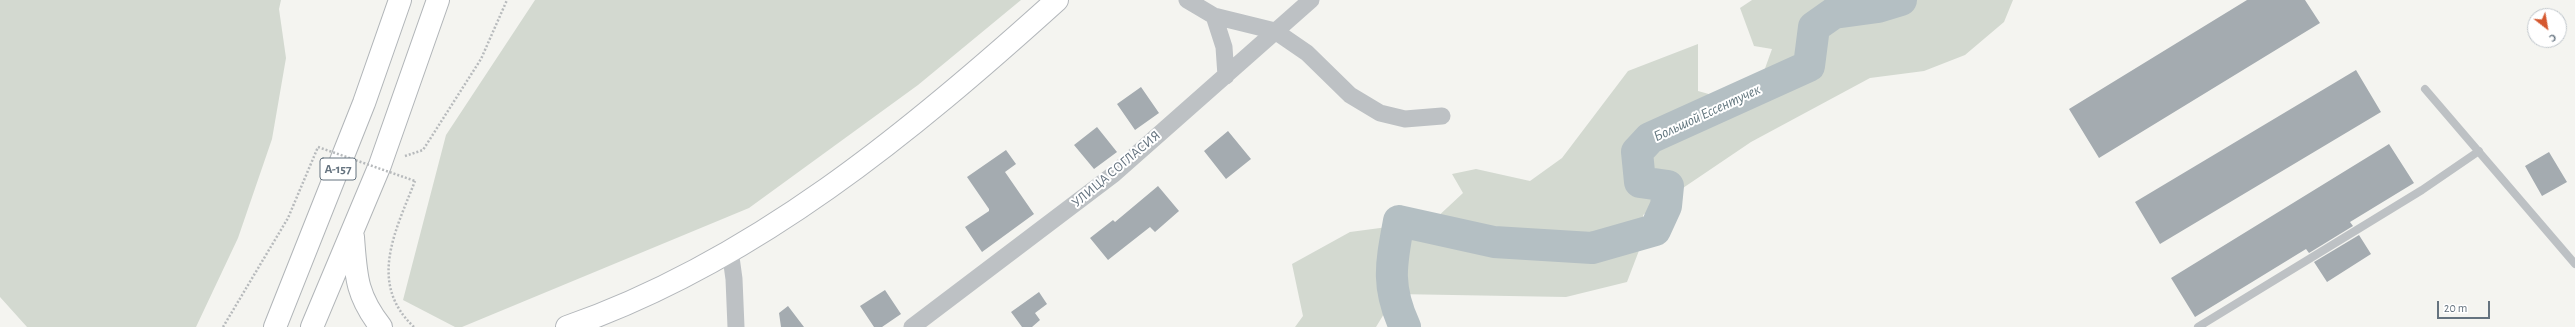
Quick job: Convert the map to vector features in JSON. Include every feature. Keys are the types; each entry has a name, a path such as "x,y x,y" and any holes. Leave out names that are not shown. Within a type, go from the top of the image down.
{"main road":[{"name":"А-157","path":"275,327 364,103 400,0"},
{"name":"А-157","path":"312,327 380,165 438,0"},
{"path":"567,327 642,297 730,250 798,208 860,166 991,59 1057,0"},
{"path":"353,232 356,280 370,313 381,327"}],"street":[{"path":"1187,0 1214,16 1275,31 1307,53 1350,95 1380,113 1405,119 1442,116"},
{"name":"УЛИЦА СОГЛАСИЯ","path":"912,327 1114,174 1311,0"},
{"path":"1214,16 1224,47 1226,76"},
{"path":"730,250 734,279 736,327"}],"lane":[{"path":"2425,89 2575,264"},
{"path":"2198,327 2422,190 2478,151"}],"path":[{"path":"380,165 423,150 481,59 507,0"},
{"path":"223,327 288,218 318,147 415,181 391,243 388,262 389,282 396,303 414,327"}],"shaded area":[{"path":"0,0 281,0 279,9 286,58 272,139 238,238 196,327 27,327 0,297"},
{"path":"535,0 1021,0 918,85 749,208 462,327 455,327 403,300 446,135"},
{"path":"1752,0 2013,0 2004,22 1965,55 1924,71 1870,78 1751,142 1643,215 1643,240 1627,282 1566,297 1396,294 1376,327 1295,327 1303,316 1292,264 1350,232 1433,221 1463,193 1452,174 1476,169 1530,181 1562,158 1628,71 1698,44 1698,91 1723,98 1758,88 1772,49 1754,46 1740,8"}],"building":[{"path":"2247,0 2305,0 2320,23 2099,158 2069,109"},
{"path":"2356,70 2381,112 2160,244 2135,202"},
{"path":"1141,87 1159,113 1135,130 1117,104"},
{"path":"1097,127 1117,152 1094,169 1074,145"},
{"path":"1228,131 1251,159 1226,179 1204,151"},
{"path":"2389,144 2414,183 2350,222 2353,226 2309,253 2306,249 2195,317 2171,278"},
{"path":"1006,150 1016,164 1005,172 1034,214 982,252 965,227 989,211 989,209 967,177"},
{"path":"2549,152 2567,182 2542,196 2525,166"},
{"path":"1158,186 1179,211 1155,232 1150,227 1108,260 1090,238 1113,220 1115,222"},
{"path":"2359,235 2371,254 2327,282 2314,262"},
{"path":"885,290 901,314 882,327 874,327 860,306"},
{"path":"1039,292 1047,304 1035,313 1040,320 1032,327 1022,327 1011,312"},
{"path":"788,306 804,327 781,327 779,313"}],"waterway":[{"name":"Большой Ессентучек","path":"1405,327 1395,299 1392,275 1392,263 1399,221 1494,242 1592,248 1655,230 1666,206 1668,186 1640,182 1637,152 1650,138 1809,66 1814,27 1834,13 1878,7 1901,0"}]}
